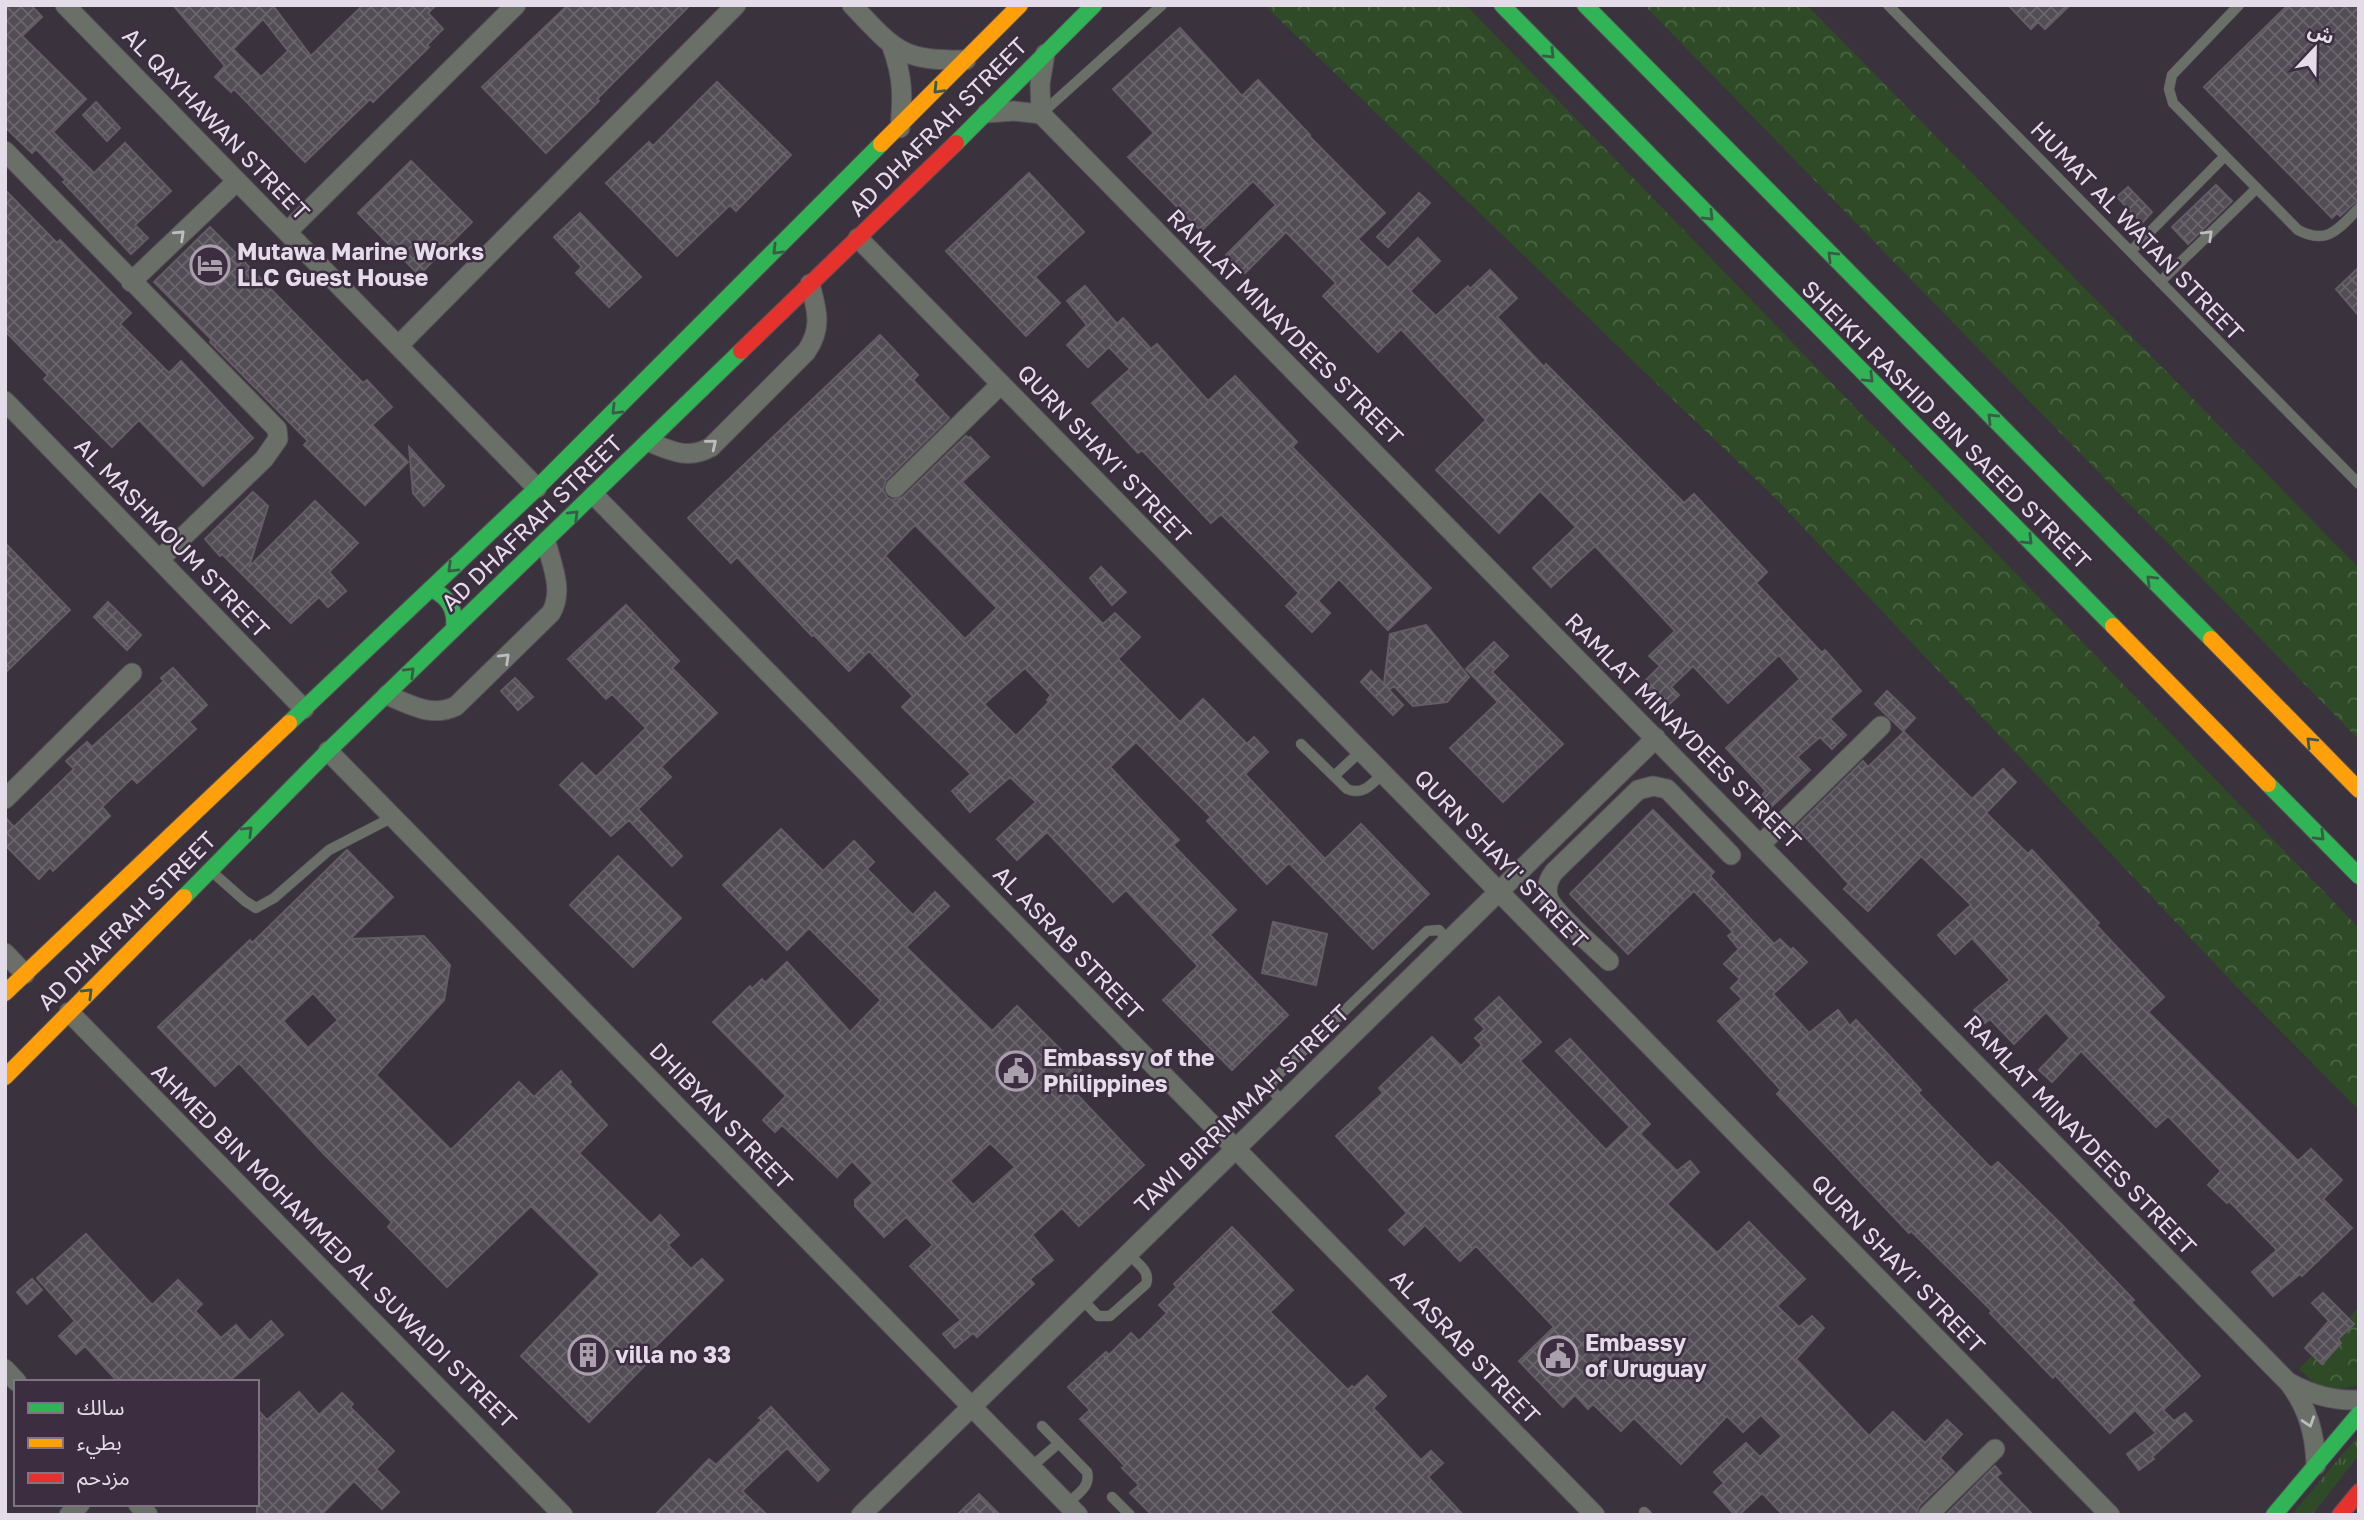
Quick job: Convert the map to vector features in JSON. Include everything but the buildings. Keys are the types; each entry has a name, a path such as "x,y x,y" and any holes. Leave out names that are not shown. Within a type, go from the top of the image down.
{"main road":[{"name":"AD DHAFRAH STREET","path":"5,993 537,488 900,128 1020,5"},
{"name":"SHEIKH RASHID BIN SAEED STREET","path":"1502,5 2359,876"},
{"name":"SHEIKH RASHID BIN SAEED STREET","path":"1585,5 2359,790"},
{"name":"AD DHAFRAH STREET","path":"5,1077 328,751 987,113 1092,6"},
{"path":"477,544 481,561"},
{"path":"493,573 509,576"},
{"path":"431,589 439,592 451,604 454,629"},
{"path":"2274,1515 2359,1415"},
{"path":"2340,1515 2359,1492"}],"street":[{"name":"AL QAYHAWAN STREET","path":"65,5 537,488"},
{"path":"287,232 516,5"},
{"path":"398,346 736,5"},
{"path":"852,5 892,47 927,59 966,60"},
{"path":"892,47 903,85 900,128"},
{"path":"987,113 1014,111 1041,114 1040,84 1045,54"},
{"name":"RAMLAT MINAYDEES STREET","path":"1041,114 2289,1383 2298,1395 2310,1422 2316,1465"},
{"path":"5,151 277,429 278,439 272,450 160,559"},
{"path":"131,282 237,181"},
{"name":"QURN SHAYI' STREET","path":"858,238 2103,1513"},
{"path":"649,442 684,455 710,447 813,343 817,333 818,315 810,284"},
{"path":"895,488 1001,384"},
{"name":"AL MASHMOUM STREET","path":"5,401 304,709"},
{"name":"AL ASRAB STREET","path":"594,495 1595,1515"},
{"path":"387,695 430,712 456,706 556,606 558,591 546,542"},
{"path":"5,799 132,673"},
{"path":"1761,844 1881,726"},
{"name":"TAWI BIRRIMMAH STREET","path":"861,1515 1656,738"},
{"name":"DHIBYAN STREET","path":"328,751 1073,1509"},
{"path":"1609,961 1553,906 1547,892 1554,872 1638,790 1660,786 1673,794 1731,855"},
{"path":"1579,813 1597,831"},
{"path":"5,953 25,974"},
{"name":"AHMED BIN MOHAMMED AL SUWAIDI STREET","path":"69,1012 563,1515"},
{"name":"RAMLAT MINAYDEES STREET","path":"2289,1383 2316,1395 2359,1400"},
{"path":"1928,1515 1995,1449"}],"lane":[{"path":"1041,114 1162,5"},
{"name":"HUMAT AL WATAN STREET","path":"1888,5 2359,484"},
{"path":"2239,5 2172,75 2169,89 2173,103 2298,230 2316,237 2332,233 2359,208"},
{"path":"2131,251 2225,156"},
{"path":"2160,282 2257,188"},
{"path":"1301,744 1347,789 1357,792 1367,788 1383,774"},
{"path":"1334,776 1361,751"},
{"path":"210,869 256,908 274,898 329,850 393,817"},
{"path":"1082,1299 1098,1316 1110,1316 1146,1284 1146,1272 1128,1254"},
{"path":"1042,1426 1089,1476 1087,1485 1073,1509"},
{"path":"1031,1467 1059,1443"},
{"path":"1112,1497 1130,1515"}],"green space":[{"path":"1264,5 1466,5 2359,928 2359,1110 2233,983 1776,499"},
{"path":"1644,5 1807,5 2359,568 2359,740"},
{"path":"2359,1307 2359,1385 2337,1390 2318,1387 2299,1369"},
{"path":"2359,1435 2359,1455 2312,1515 2291,1515"}],"traffic: fast":[{"path":"956,143 1094,5"},
{"path":"1502,5 2113,626"},
{"path":"1585,5 2211,639"},
{"path":"289,723 537,488 881,144"},
{"path":"184,897 328,751 741,351"},
{"path":"431,589 450,605 454,616 454,629"},
{"path":"2268,784 2359,876"},
{"path":"2274,1515 2359,1414"}],"traffic: slow":[{"path":"881,144 1020,5"},
{"path":"2113,626 2268,784"},
{"path":"2211,639 2359,790"},
{"path":"5,993 289,723"},
{"path":"5,1077 184,897"}],"traffic: jam":[{"path":"741,351 956,143"},
{"path":"2340,1515 2359,1492"}],"place":[{"name":"Mutawa Marine Works LLC Guest House","path":"210,265"},
{"name":"Embassy of the Philippines","path":"1016,1071"},
{"name":"villa no 33","path":"588,1355"},
{"name":"Embassy of Uruguay","path":"1558,1356"}]}
